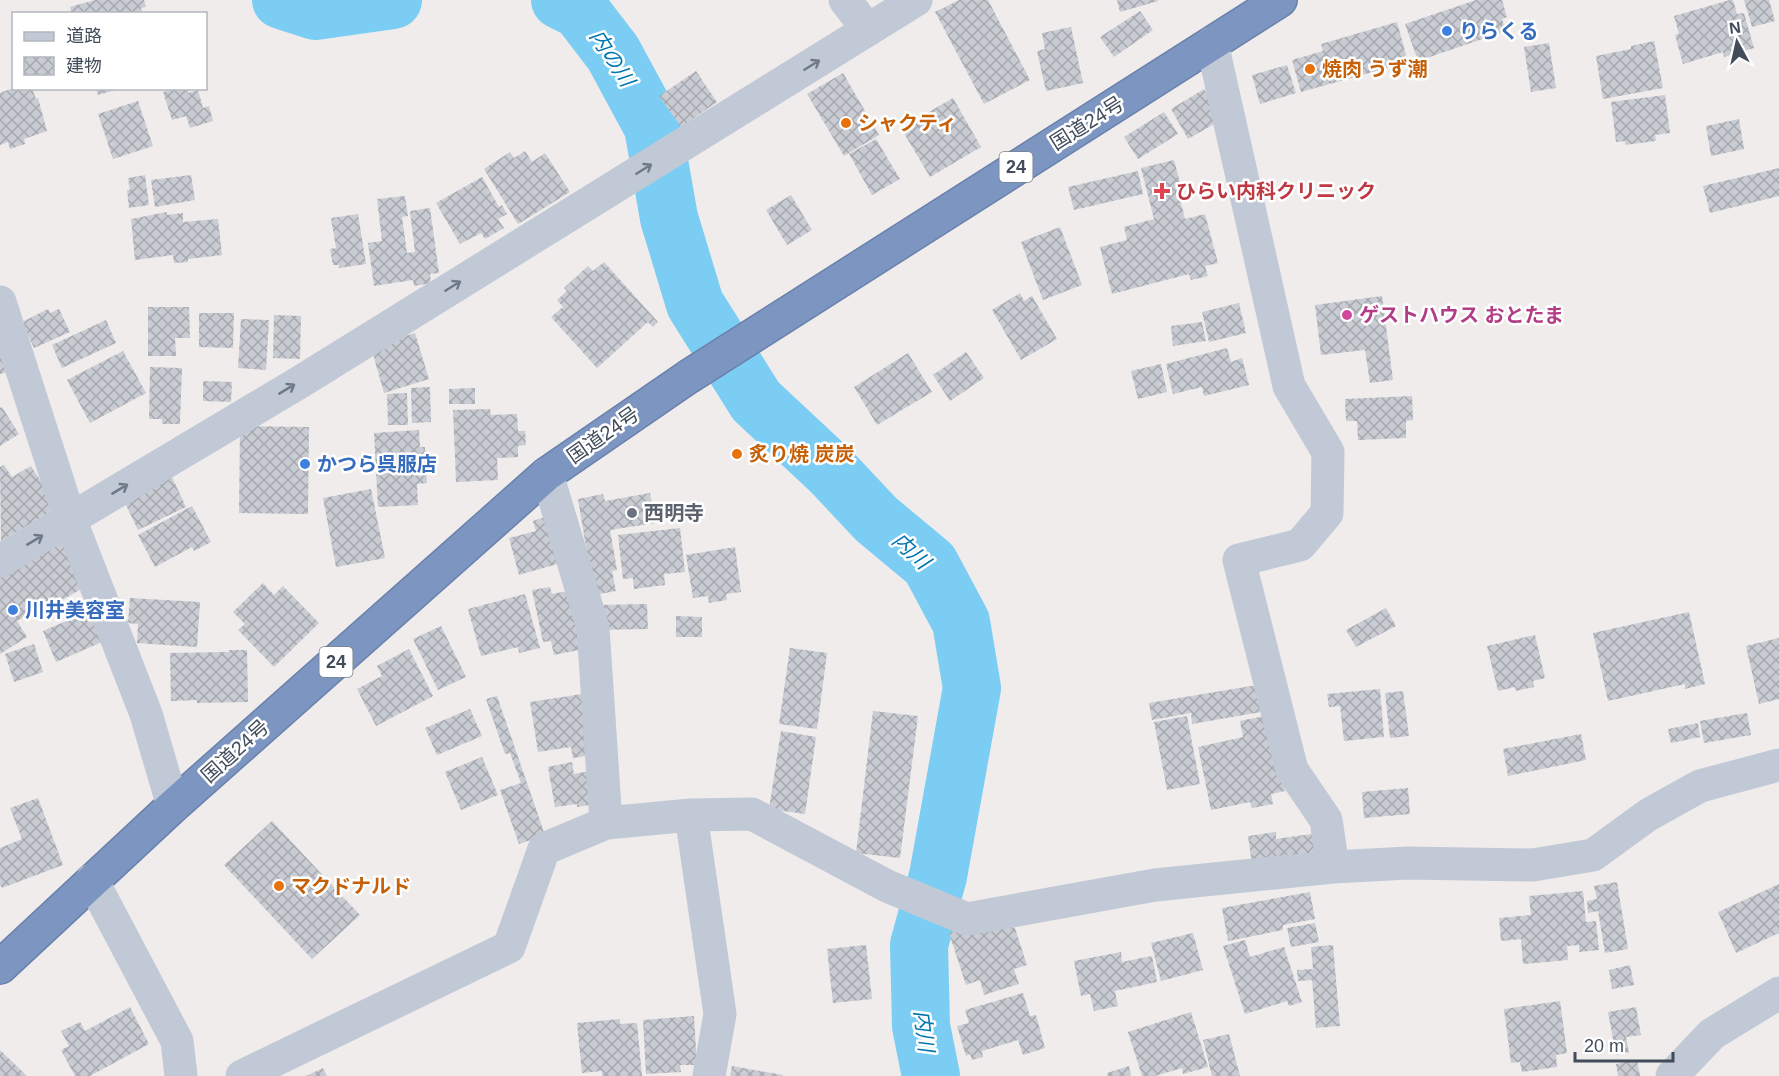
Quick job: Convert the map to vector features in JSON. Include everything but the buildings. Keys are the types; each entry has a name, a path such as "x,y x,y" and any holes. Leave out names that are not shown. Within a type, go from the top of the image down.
{"highway":[{"name":"国道24号","path":"0,968 173,806 547,474 688,377 1280,0"}],"street":[{"path":"845,0 868,30"},
{"path":"0,561 300,382 916,0"},
{"path":"1212,44 1289,386 1328,452 1327,513 1300,545 1239,560 1292,770 1326,820 1333,867"},
{"path":"0,302 70,519 146,714 173,806"},
{"path":"547,474 593,628 606,823"},
{"path":"242,1076 509,947 544,849 606,823 691,815 752,814 887,886 967,919 1155,885 1333,867 1408,863 1533,865 1593,855 1648,815 1700,786 1779,765"},
{"path":"691,815 720,1014 709,1076"},
{"path":"92,880 177,1041 181,1076"},
{"path":"1672,1076 1712,1034 1779,993"}],"waterway":[{"name":"内の川","path":"281,0 315,11 393,0"},
{"name":"内川","path":"560,0 580,10 613,53 653,127 669,218 695,304 756,401 831,471 876,519 930,564 961,622 972,688 938,876 919,945 921,1026 931,1076"}],"place":[{"name":"りらくる","path":"1447,31"},
{"name":"焼肉 うず潮","path":"1310,69"},
{"name":"シャクティ","path":"846,123"},
{"name":"ひらい内科クリニック","path":"1162,191"},
{"name":"ゲストハウス おとたま","path":"1347,315"},
{"name":"炙り焼 炭炭","path":"737,454"},
{"name":"かつら呉服店","path":"305,464"},
{"name":"西明寺","path":"632,513"},
{"name":"川井美容室","path":"13,610"},
{"name":"マクドナルド","path":"279,886"}]}
